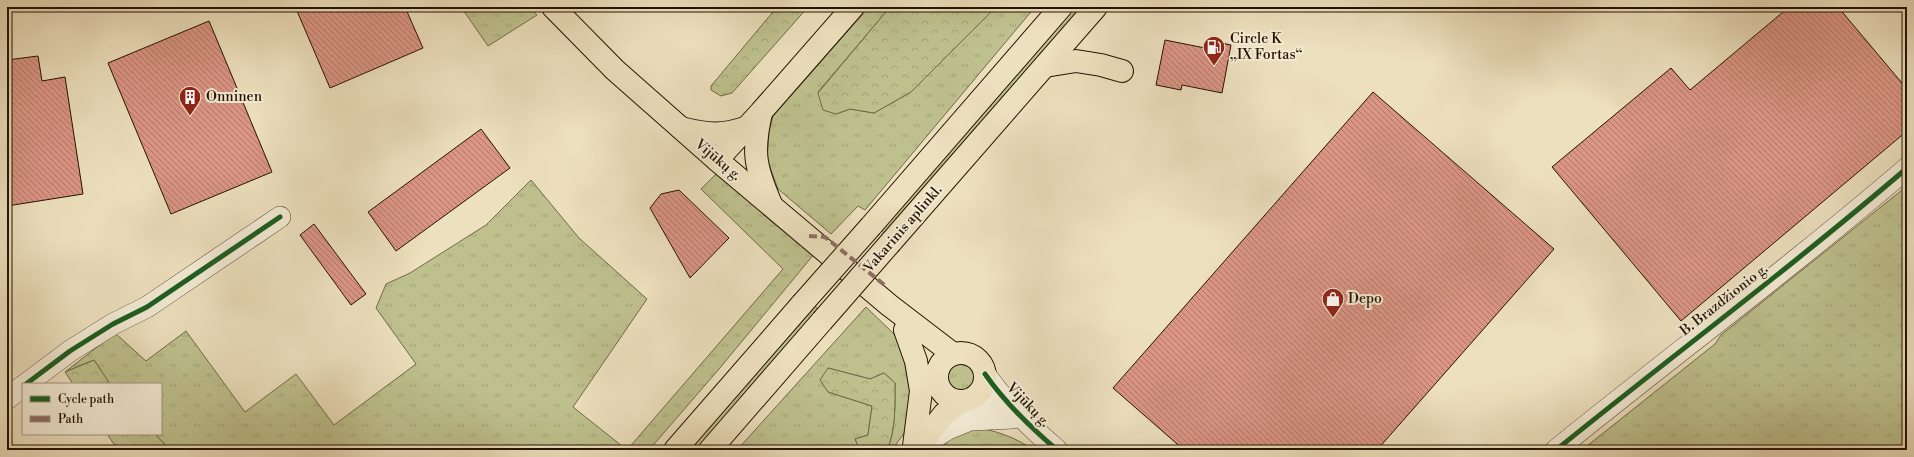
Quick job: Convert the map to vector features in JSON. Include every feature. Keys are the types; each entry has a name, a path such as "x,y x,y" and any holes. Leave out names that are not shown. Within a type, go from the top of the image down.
{"main road":[{"name":"Vijūkų g.","path":"553,7 605,61 717,160 889,305 953,354"},
{"path":"717,160 755,120 853,7"},
{"name":"Vakarinis aplinkl.","path":"710,450 1096,7"},
{"name":"Vakarinis aplinkl.","path":"675,450 871,226 1055,11"},
{"path":"1045,66 1076,61 1101,65 1122,71"},
{"path":"681,128 715,135 730,133 755,120"},
{"path":"755,120 755,159 760,179 771,204"},
{"name":"Vijūkų g.","path":"889,305 905,330 927,355 937,381"},
{"path":"905,330 916,361 921,391 915,448"},
{"path":"966,353 978,359 983,365 986,374 982,390 976,396 944,414 915,448 932,406 941,363 953,354 966,353"},
{"path":"937,381 947,397 965,401"}],"street":[{"name":"B. Brazdžionio g.","path":"1556,450 1659,366 1853,214 1907,168"},
{"path":"27,383 70,351 113,324 147,307 280,217"},
{"name":"Vijūkų g.","path":"986,374 1020,422"},
{"path":"7,398 22,387"},
{"name":"Vijūkų g.","path":"965,401 1020,422 1058,450"},
{"path":"915,448 948,429 970,420 1020,422"}],"green space":[{"path":"461,7 529,7 537,15 488,46"},
{"path":"777,7 808,7 732,93 721,96 711,90 711,86"},
{"path":"869,7 890,7 818,92 836,114 850,109 874,113 911,92 996,7 1035,7 865,210 858,206 831,234 778,189 767,159 769,132 773,116"},
{"path":"890,7 996,7 911,92 874,113 850,109 836,114 823,110 818,93"},
{"path":"1073,7 1084,7 885,234 879,229"},
{"path":"716,174 815,253 719,369 649,450 627,450 783,269 701,189"},
{"path":"531,180 579,238 647,299 573,407 627,450 170,450 156,435 162,435 162,383 109,383 94,360 65,372 115,333 146,361 186,331 245,412 296,374 334,425 416,364 376,308 386,284 410,273 486,225"},
{"path":"1907,186 1907,450 1582,450 1715,344 1721,335"},
{"path":"814,305 819,310 698,450 689,450"},
{"path":"866,307 894,334 907,356 914,380 905,432 892,450 887,450 893,426 895,383 884,373 870,379 828,368 828,392 872,406 868,435 855,439 860,450 737,450"},
{"path":"94,360 109,383 72,383 65,372"},
{"path":"961,363 971,367 975,377 971,387 961,391 951,387 947,377 951,367"},
{"path":"828,368 870,379 884,373 895,383 893,426 887,450 860,450 855,439 868,435 872,406 828,392 820,380"},
{"path":"973,427 1004,435 1019,441 1033,450 939,450 957,433"},
{"path":"108,435 156,435 170,450 118,450"}],"building":[{"path":"305,7 405,7 423,48 330,88 297,11"},
{"path":"1789,7 1838,7 1907,89 1907,131 1681,321 1552,167 1671,68 1690,90"},
{"name":"Onninen","path":"209,21 272,172 171,214 108,63"},
{"path":"1165,40 1205,48 1207,40 1231,45 1222,93 1182,85 1181,90 1156,85"},
{"path":"38,56 42,81 65,77 83,194 7,206 7,60"},
{"name":"Depo","path":"1373,92 1554,249 1377,450 1184,450 1113,388"},
{"path":"481,129 510,168 396,251 368,212"},
{"path":"679,190 729,238 690,278 650,208 661,194"},
{"path":"314,224 366,294 351,305 300,235"}],"marked path":[{"path":"809,236 825,237 887,287"}],"cycle path":[{"path":"1556,450 1821,240 1907,168"},
{"path":"27,383 70,351 113,324 147,307 280,217"},
{"path":"985,374 1019,415 1057,450"}],"place":[{"name":"Circle K „IX Fortas“","path":"1214,66"},
{"name":"Onninen","path":"190,116"},
{"name":"Depo","path":"1333,318"}]}
